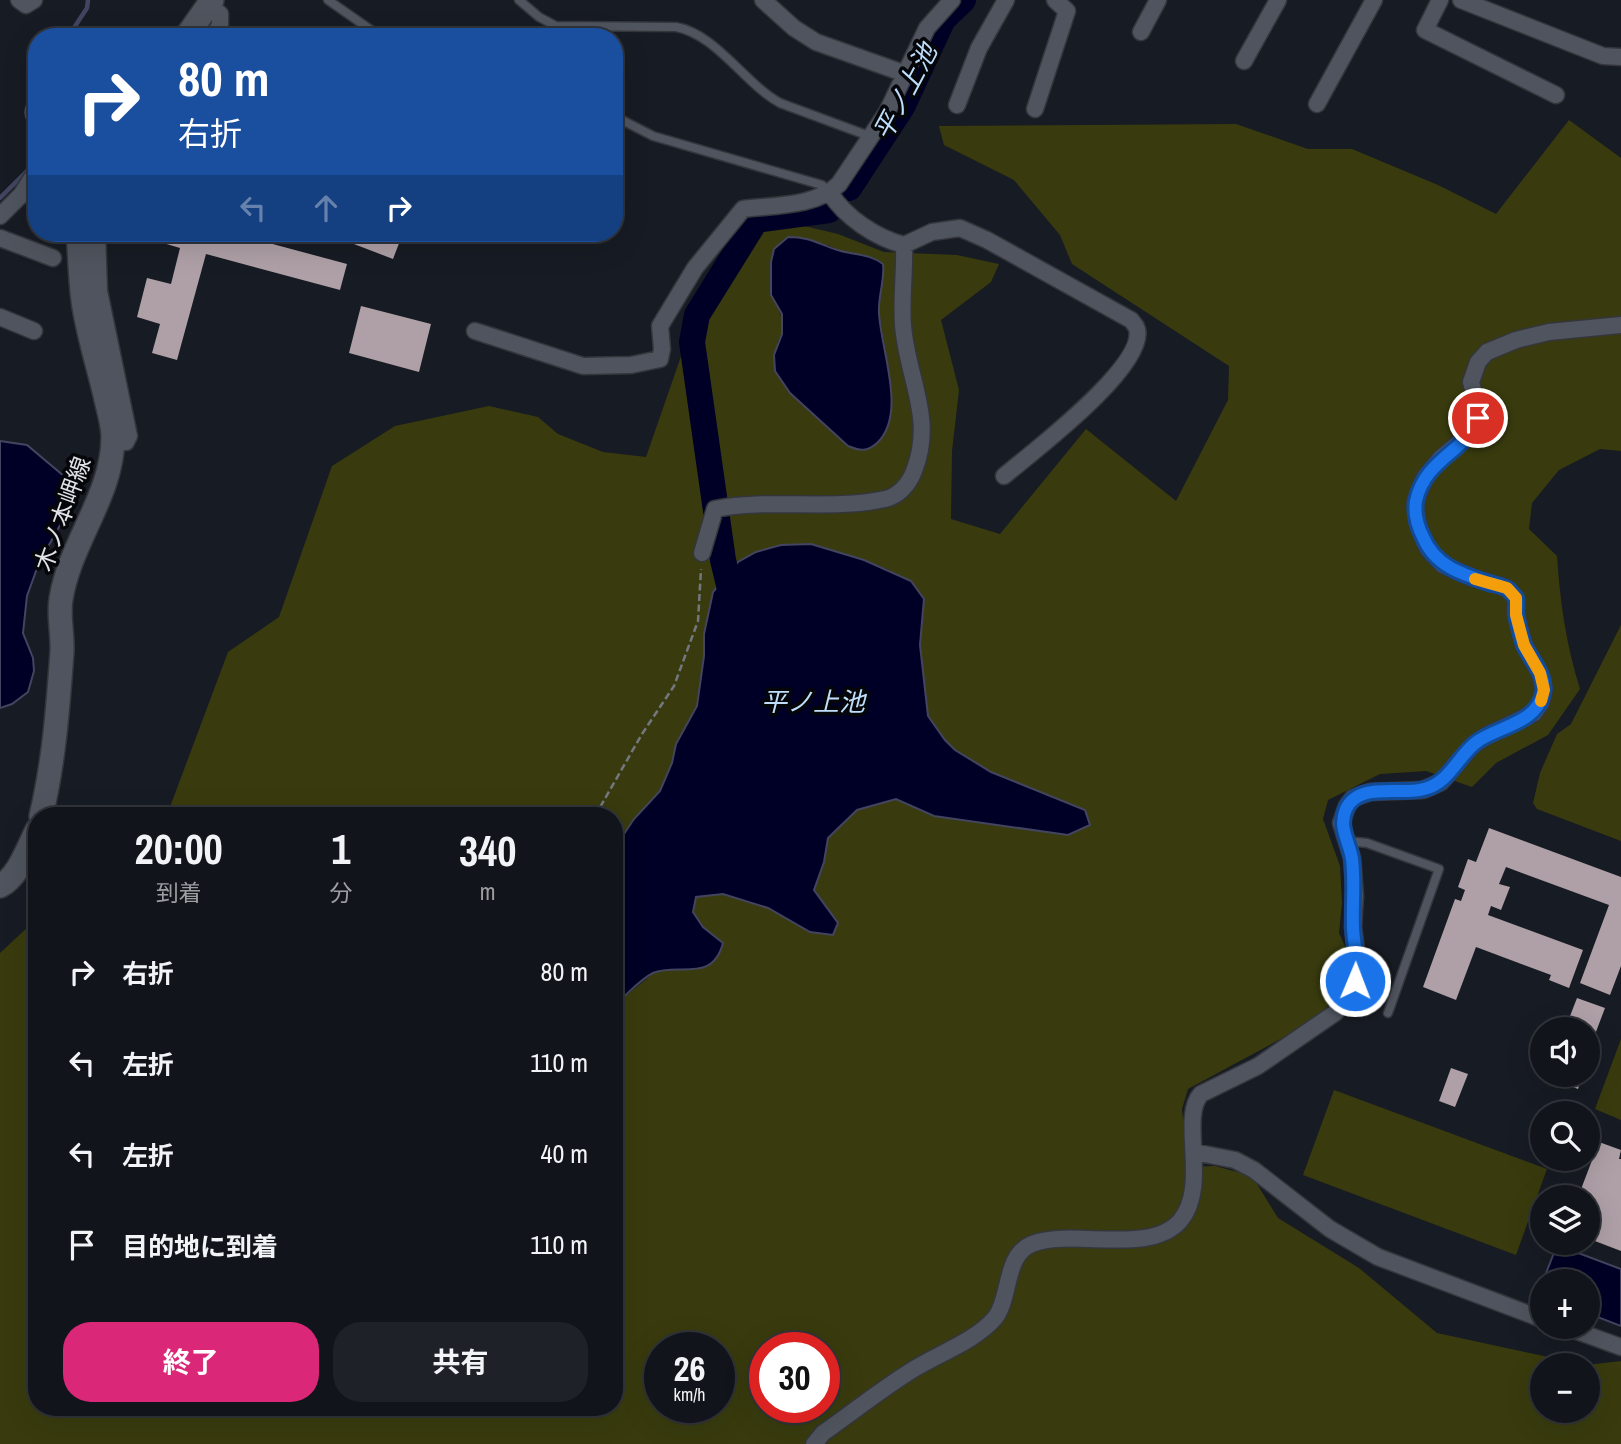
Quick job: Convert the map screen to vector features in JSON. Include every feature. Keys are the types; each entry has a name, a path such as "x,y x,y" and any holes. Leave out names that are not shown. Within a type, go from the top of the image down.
{"main road":[{"path":"192,28 211,2"},
{"name":"木ノ本岬線","path":"43,807 49,782 58,701 62,648 60,600 112,459 113,433 84,307 79,242"},
{"path":"0,886 6,883 28,848"}],"street":[{"path":"19,0 26,5 34,0"},
{"path":"763,0 794,28 816,42 906,74"},
{"path":"475,331 583,366 631,365 660,359 660,327 695,268 743,209 799,202 830,193 839,184 887,112 927,28 952,0"},
{"path":"957,105 979,48 1006,0"},
{"path":"1035,109 1067,11 1055,0"},
{"path":"1141,32 1158,0"},
{"path":"1244,61 1278,0"},
{"path":"1317,104 1374,0"},
{"path":"1440,0 1425,30 1556,95"},
{"path":"1461,0 1603,56 1621,57"},
{"path":"211,2 220,14 218,28"},
{"path":"0,216 28,184"},
{"path":"830,193 842,209 876,234 904,245 932,232 960,228 987,240 1131,320 1137,329 1136,342 1125,365 1097,396 1004,476"},
{"path":"0,237 53,258"},
{"path":"97,242 99,291 129,436 126,442 113,443"},
{"path":"702,552 715,509 743,503 856,503 894,496 910,482 921,452 922,412 903,327 904,245"},
{"path":"0,317 34,331"},
{"path":"814,1444 823,1433 912,1370 984,1328 997,1315 1012,1268 1020,1253 1029,1245 1050,1239 1134,1240 1168,1231 1190,1205 1194,1173 1193,1114 1194,1105 1202,1094 1258,1066 1335,1013 1348,996 1358,965 1353,927 1352,858 1341,822 1347,806 1353,798 1370,792 1423,790 1441,782 1472,746 1488,735 1534,713 1541,703 1544,690 1540,673 1524,645 1516,615 1516,598 1507,588 1443,565 1428,549 1418,525 1415,503 1425,477 1475,426 1478,408 1471,382 1478,362 1488,352 1516,340 1549,332 1621,325"},
{"path":"1194,1153 1235,1160 1254,1170 1330,1229 1378,1257 1530,1314"},
{"path":"1599,1339 1621,1347"}],"lane":[{"path":"328,0 368,28"},
{"path":"519,0 555,26 689,29 703,38 767,96 869,136"},
{"path":"623,121 653,136 822,185 830,193"},
{"path":"1347,841 1367,843 1439,869 1388,1013"}],"path":[{"path":"600,807 642,734 674,686 698,621 702,552"}],"shaded area":[{"path":"1569,120 1621,158 1621,451 1600,449 1559,470 1532,503 1529,529 1557,556 1564,623 1580,689 1548,735 1496,763 1472,787 1426,771 1380,774 1328,800 1323,819 1340,866 1342,903 1339,933 1350,957 1336,994 1325,1010 1288,1035 1188,1089 1182,1109 1187,1167 1215,1166 1252,1176 1278,1218 1359,1268 1437,1333 1530,1353 1530,1423 1600,1423 1600,1363 1621,1361 1621,1444 0,1444 0,953 28,927 28,1416 623,1416 623,998 654,973 723,943 703,927 693,912 696,897 722,894 768,908 810,932 838,923 814,890 824,862 828,838 857,810 896,799 934,816 1068,835 1085,810 991,772 955,750 928,716 920,645 924,599 889,570 811,544 738,562 727,577 704,634 704,656 697,706 676,744 672,763 660,791 623,836 623,807 170,807 228,652 279,617 332,466 395,426 489,406 538,417 558,434 603,452 646,457 710,273 766,217 838,234 884,252 957,255 999,264 991,282 941,320 959,390 952,451 951,519 1000,534 1086,429 1176,501 1228,400 1229,366 1072,264 1060,235 1014,180 944,145 939,126 1236,124 1308,149 1352,149 1438,185 1496,214","holes":["828,245 839,251 875,258 880,296 879,312 891,383 888,425 777,343 782,324 780,312 771,295"]},
{"path":"1621,625 1621,841 1537,809 1533,803 1540,773 1557,734 1571,724"},
{"path":"1621,1039 1621,1120 1600,1111 1598,1101"},
{"path":"1334,1090 1530,1163 1530,1171 1546,1171 1541,1185 1530,1185 1530,1216 1516,1255 1303,1175"}],"water":[{"path":"788,237 810,240 883,264 879,312 890,380 891,415 886,431 870,448 860,450 848,446 790,393 775,371 774,355 782,334 782,314 771,295 771,262 774,249"},
{"path":"0,441 27,445 65,477 73,488 74,500 39,563 27,596 23,633 33,658 34,671 28,692 12,704 0,708"},
{"name":"平ノ上池","path":"811,544 864,560 911,581 924,599 920,645 928,716 945,740 955,750 991,772 1085,810 1090,825 1068,835 934,816 896,799 857,810 828,838 824,862 814,890 838,923 833,935 810,932 768,908 723,894 696,897 693,912 703,927 723,943 718,956 703,968 653,973 623,997 623,836 660,791 672,763 676,744 697,706 704,656 704,634 713,592 738,562 756,552 781,545"},
{"path":"1553,1255 1584,1255 1621,1269 1621,1326 1600,1318 1600,1269 1548,1269"}],"building":[{"path":"160,242 265,242 347,264 340,290 206,254 177,360 152,353 160,324 137,317 147,278 171,284 180,248"},
{"path":"349,242 400,242 393,259"},
{"path":"361,306 431,324 419,372 349,353"},
{"path":"1489,828 1621,877 1621,966 1610,995 1580,983 1609,905 1506,867 1499,884 1510,887 1501,910 1491,906 1488,915 1583,950 1569,988 1549,980 1551,975 1476,947 1456,1000 1423,987 1455,899 1461,901 1465,890 1458,887 1468,859 1476,862"},
{"path":"1577,998 1605,1008 1600,1021 1600,1017 1570,1017"},
{"path":"1451,1068 1468,1074 1455,1107 1439,1101"},
{"path":"1600,1142 1621,1150 1621,1251 1600,1243 1600,1185 1583,1185 1588,1171 1600,1171"}],"waterway":[{"path":"74,28 87,8 88,0"},
{"name":"平ノ上池","path":"849,188 902,107 943,19 963,0"},
{"path":"28,104 28,120"},
{"path":"0,198 28,170"},
{"name":"平ノ上池","path":"735,610 723,560 692,342 697,315 756,220 829,210"}],"slow traffic":[{"path":"1475,579 1507,588 1516,598 1516,615 1524,645 1540,673 1544,690 1541,701"}],"route":[{"path":"1355,981 1358,965 1353,927 1352,858 1341,822 1347,806 1353,798 1370,792 1423,790 1441,782 1472,746 1488,735 1534,713 1541,703 1544,690 1540,673 1524,645 1516,615 1516,598 1507,588 1443,565 1428,549 1418,525 1415,503 1425,477 1441,458 1470,434 1478,418"}]}
